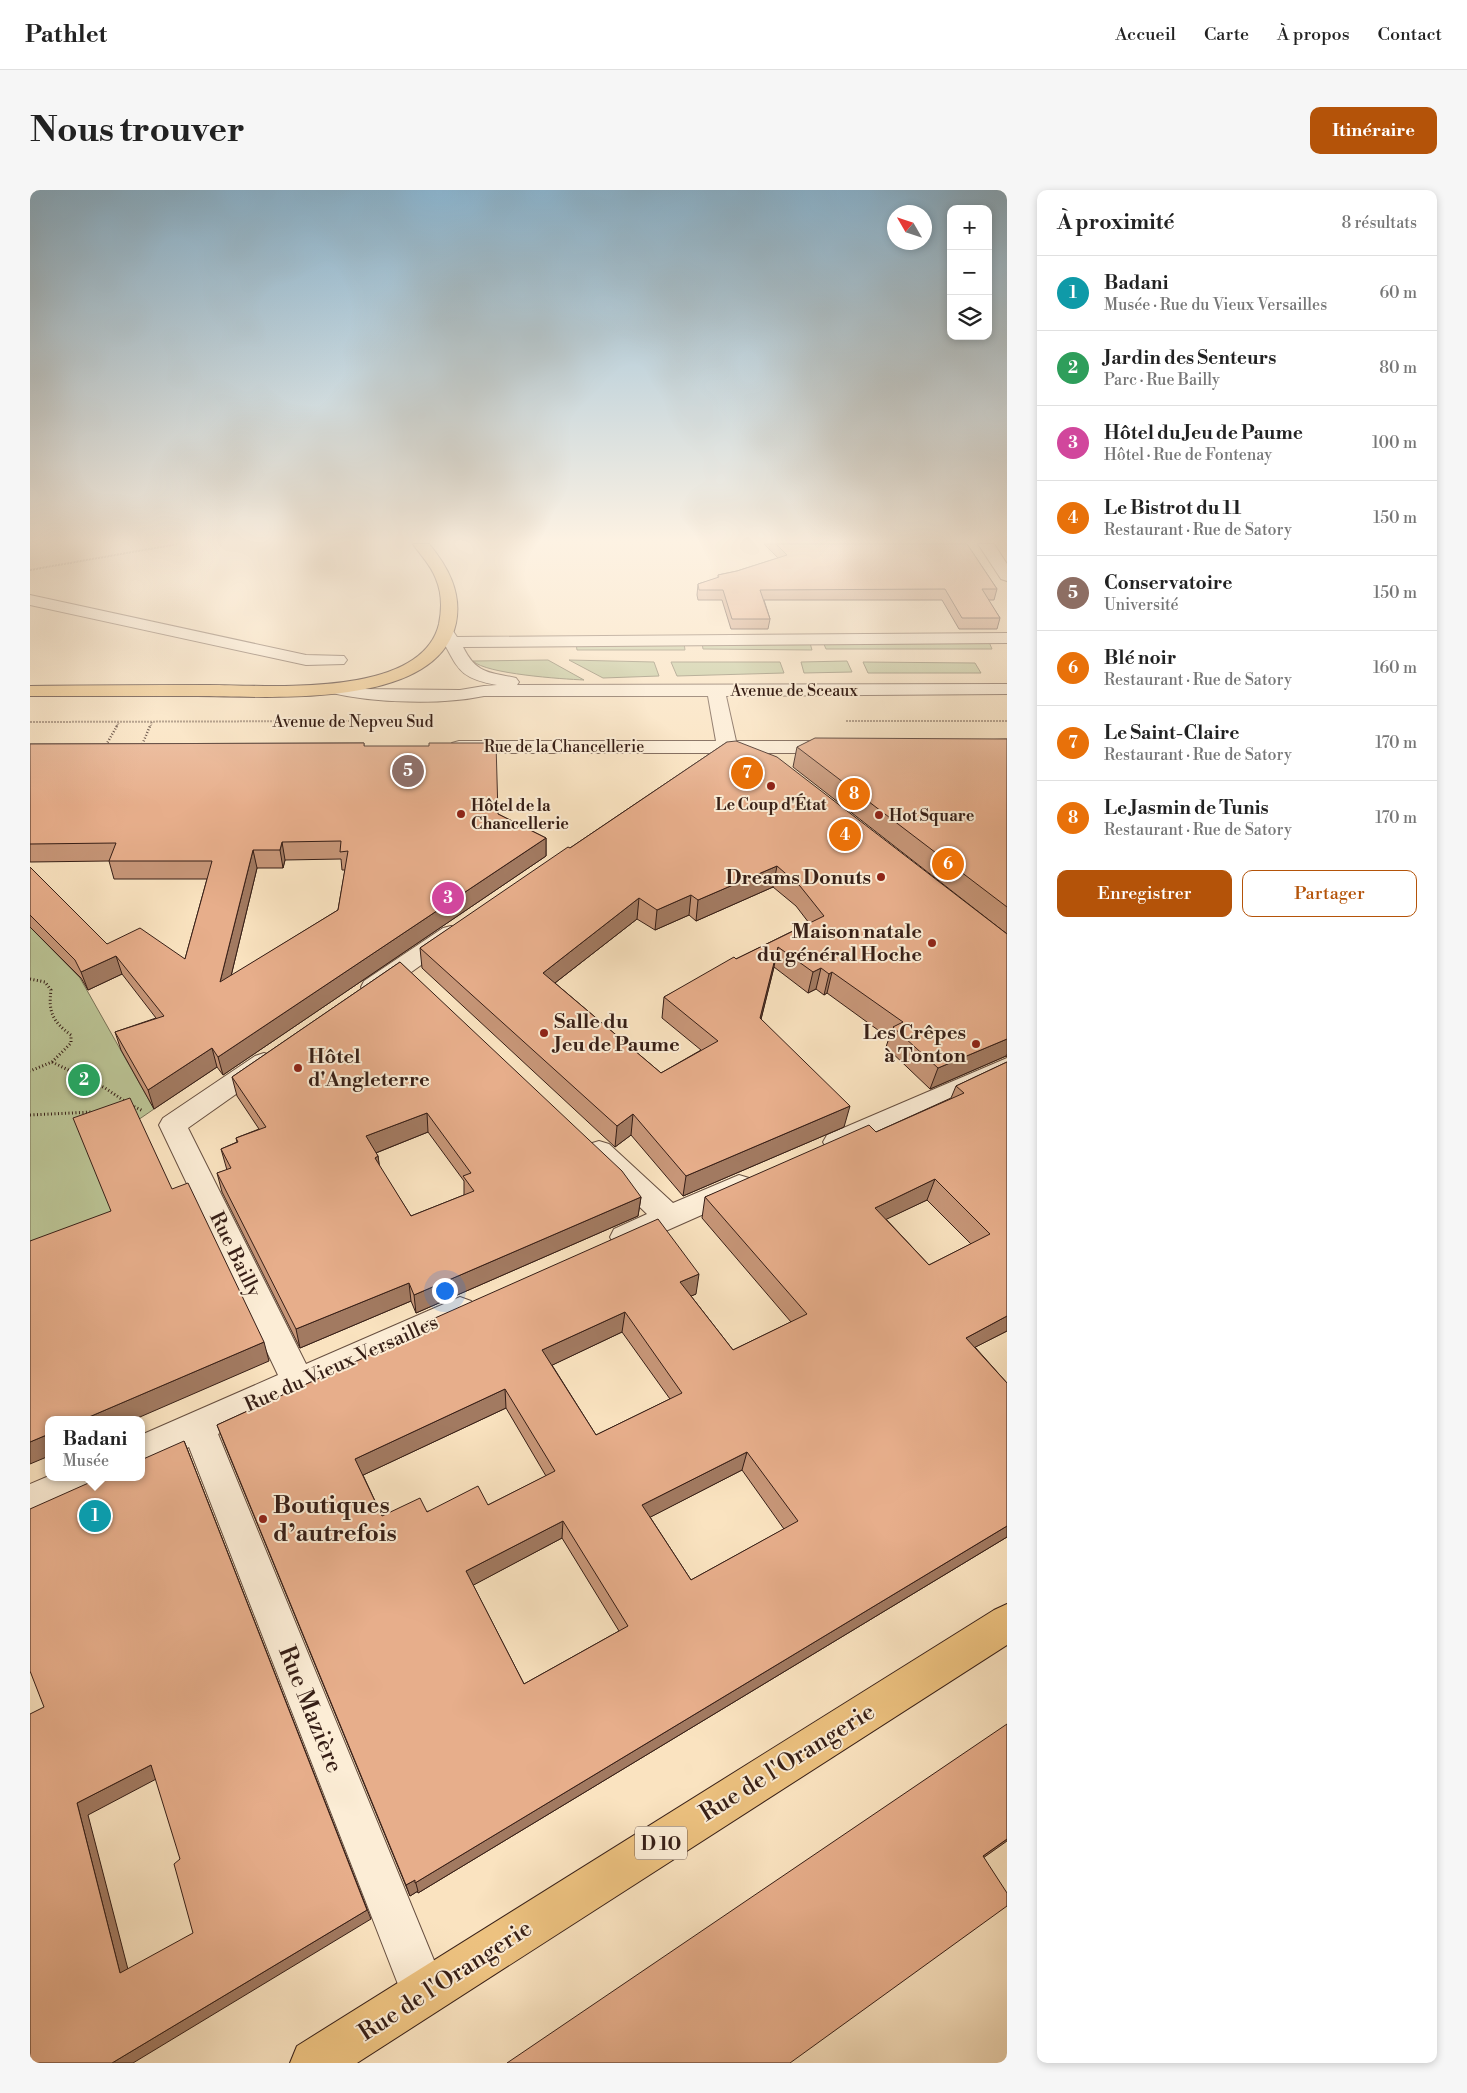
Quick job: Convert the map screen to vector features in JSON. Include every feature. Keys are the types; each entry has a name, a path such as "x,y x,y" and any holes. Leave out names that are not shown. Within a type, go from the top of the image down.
{"main road":[{"path":"450,631 450,637"},
{"name":"Avenue de Nepveu Sud","path":"30,691 338,689 389,677 413,666 431,654 450,637"},
{"name":"Rue de l'Orangerie","path":"314,2063 1007,1623"}],"street":[{"path":"174,631 306,660 338,660"},
{"path":"450,637 1007,638"},
{"name":"Avenue de Sceaux","path":"450,637 462,663 474,673 502,681 581,691"},
{"name":"Avenue de Sceaux","path":"389,677 398,682 467,686 484,690 1007,689"},
{"name":"Avenue de Sceaux","path":"338,689 359,694 460,696 484,690"},
{"path":"716,690 727,746"},
{"name":"Rue de la Chancellerie","path":"442,747 698,756 727,746 858,747"},
{"path":"752,747 779,767"},
{"path":"356,999 469,921"},
{"path":"403,966 425,986"},
{"name":"Rue Bailly","path":"284,1048 173,1125 298,1382"},
{"path":"817,1151 1007,1067"},
{"path":"583,1136 669,1217"},
{"path":"603,1247 763,1176"},
{"name":"Rue du Vieux Versailles","path":"145,1450 487,1298"},
{"name":"Rue Mazière","path":"198,1426 424,1992"},
{"path":"30,1501 75,1481"}],"path":[{"name":"Avenue de Nepveu Sud","path":"30,722 372,721"},
{"name":"Avenue de Sceaux","path":"846,721 1007,721"},
{"path":"113,745 106,745 119,722"},
{"path":"134,745 142,745 152,722"},
{"path":"30,979 45,982 52,990 49,1005 51,1018 71,1035 71,1044 52,1062 30,1071"},
{"path":"52,1062 105,1088 132,1108 141,1110"},
{"path":"30,1115 94,1112"}],"green space":[{"path":"823,642 989,642 992,649 826,649"},
{"path":"684,643 685,650 577,650 576,644"},
{"path":"702,643 810,643 812,650 703,649"},
{"path":"548,660 584,680 508,672 481,666 473,661"},
{"path":"569,660 654,662 659,676 603,678"},
{"path":"847,661 852,672 804,673 801,662"},
{"path":"671,662 780,662 784,673 677,676"},
{"path":"863,662 975,663 981,673 868,673"},
{"path":"30,927 80,978 154,1109 138,1120 118,1231 30,1264"}],"building":[{"path":"815,738 1007,739 1007,907 797,747"},
{"path":"736,741 777,757 1007,934 1007,1039 938,1068 893,1027 903,1022 832,972 829,974 821,968 813,972 778,947 760,1018 850,1106 686,1176 633,1114 617,1126 420,948 727,742","holes":["777,866 800,886 824,916 736,959 734,957 664,997 718,1041 661,1073 543,973 639,898 657,910 691,895 698,900"]},
{"path":"364,743 364,746 429,746 429,743 496,743 498,814 546,838 218,1057 212,1048 148,1090 115,1032 164,1016 116,956 81,972 75,960 30,915 30,867 107,944 140,928 185,959 212,861 109,861 116,843 30,844 30,744","holes":["341,841 340,852 348,851 338,910 220,982 253,850 280,850 282,842"]},
{"path":"400,962 622,1171 641,1197 414,1295 409,1283 296,1329 217,1173 231,1168 221,1149 238,1142 236,1138 266,1127 232,1077","holes":["427,1113 471,1173 463,1176 474,1191 411,1216 375,1158 378,1156 366,1136"]},
{"path":"1007,1062 1007,1316 966,1338 1007,1383 1007,1526 415,1883 415,1880 406,1885 217,1425 429,1328 426,1322 658,1219 699,1274 680,1282 733,1350 807,1314 705,1197 869,1125 876,1132 964,1093 956,1086","holes":["935,1179 990,1234 929,1265 875,1208","625,1312 682,1393 596,1435 542,1350","505,1389 555,1471 488,1505 478,1486 427,1512 420,1498 382,1516 355,1459","747,1452 798,1521 691,1580 642,1505","563,1521 628,1626 524,1684 466,1571"]},
{"path":"130,1098 172,1189 188,1183 264,1342 91,1416 45,1416 45,1436 30,1442 30,1241 111,1211 73,1118"},
{"path":"184,1441 367,1910 112,2063 30,2063 30,1714 44,1707 30,1671 30,1509 93,1481 145,1481 145,1458","holes":["151,1765 180,1859 174,1864 193,1933 120,1973 77,1803"]},
{"path":"1007,1724 1007,1839 983,1856 1007,1893 1007,1906 790,2063 507,2063"}],"place":[{"name":"Conservatoire","path":"408,771"},
{"name":"Le Saint-Claire","path":"747,773"},
{"name":"Le Coup d'État","path":"771,786"},
{"name":"Le Jasmin de Tunis","path":"854,794"},
{"name":"Hôtel de la Chancellerie","path":"461,814"},
{"name":"Hot Square","path":"879,815"},
{"name":"Le Bistrot du 11","path":"845,835"},
{"name":"Blé noir","path":"948,864"},
{"name":"Dreams Donuts","path":"881,877"},
{"name":"Hôtel du Jeu de Paume","path":"448,898"},
{"name":"Maison natale du général Hoche","path":"932,943"},
{"name":"Salle du Jeu de Paume","path":"544,1033"},
{"name":"Les Crêpes à Tonton","path":"976,1044"},
{"name":"Hôtel d'Angleterre","path":"298,1068"},
{"name":"Jardin des Senteurs","path":"84,1080"},
{"name":"Badani","path":"95,1516"},
{"name":"Boutiques d’autrefois","path":"263,1519"}]}
